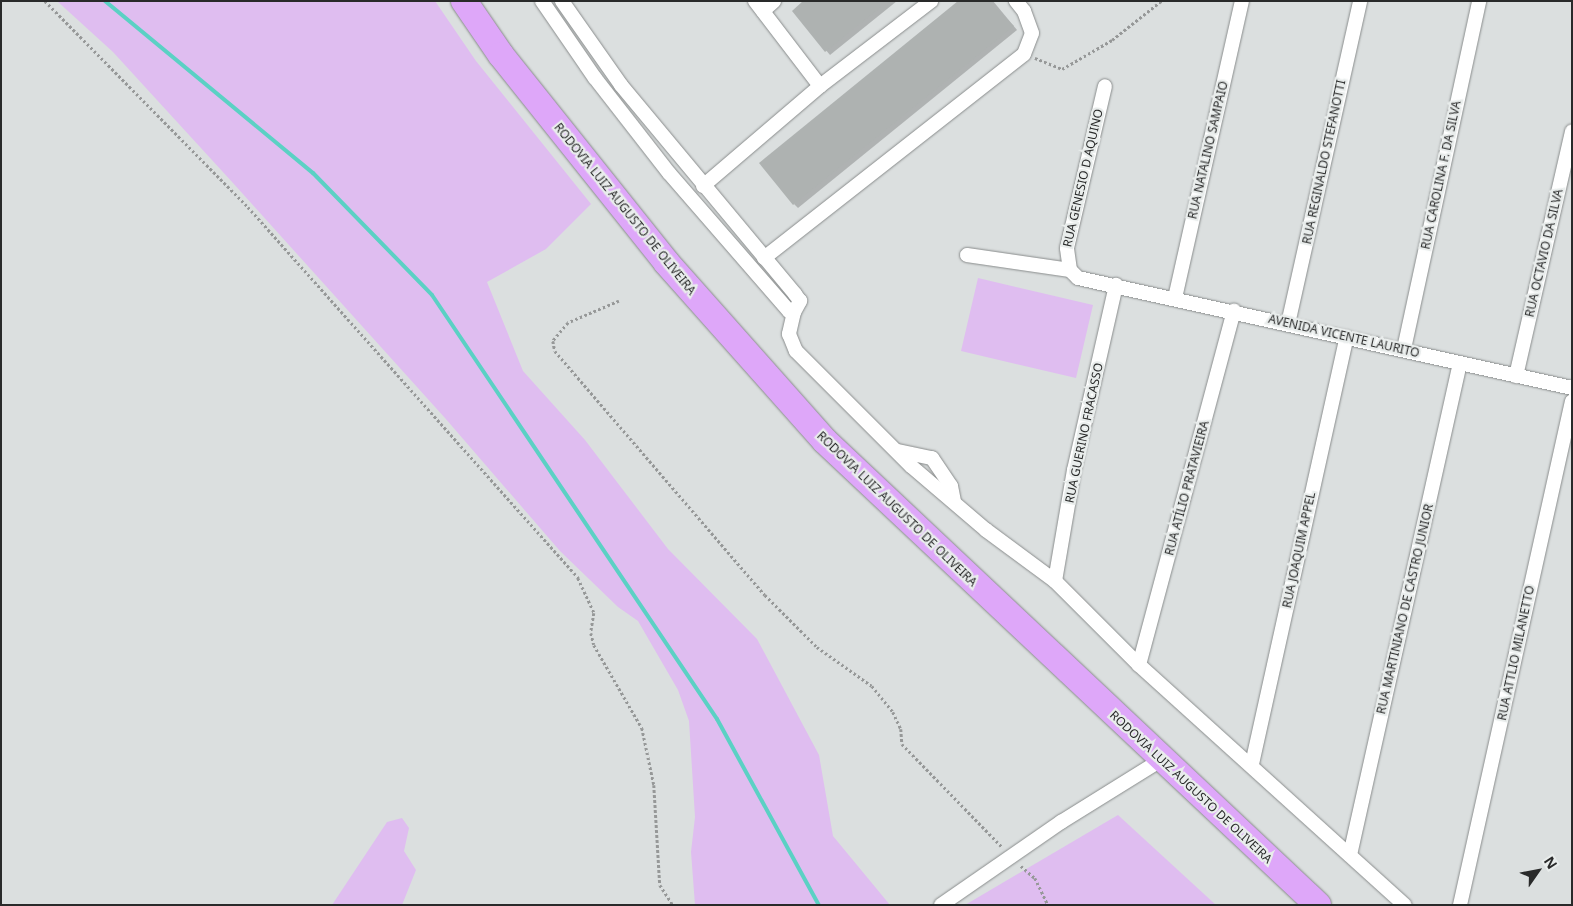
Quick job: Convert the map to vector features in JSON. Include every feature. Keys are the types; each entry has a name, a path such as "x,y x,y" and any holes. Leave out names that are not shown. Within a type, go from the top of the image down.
{"highway":[{"name":"RODOVIA LUIZ AUGUSTO DE OLIVEIRA","path":"464,1 500,55 666,262 825,442 1161,760 1318,905"}],"street":[{"path":"542,1 595,78 670,173 788,311 794,312"},
{"path":"562,1 621,84 703,186 800,301 794,312 789,334 796,351 898,450 911,466 986,530 1055,581 1140,664 1405,905"},
{"path":"774,1 759,6 820,86"},
{"path":"703,186 820,86 931,1"},
{"path":"764,258 1024,54 1032,34 1024,11 1016,1"},
{"name":"RUA NATALINO SAMPAIO","path":"1175,298 1242,1"},
{"name":"RUA REGINALDO STEFANOTTI","path":"1288,324 1360,1"},
{"name":"RUA CAROLINA F. DA SILVA","path":"1404,349 1479,1"},
{"name":"RUA GENESIO D AQUINO","path":"1070,270 1066,248 1105,86"},
{"name":"RUA OCTAVIO DA SILVA","path":"1516,376 1572,131"},
{"name":"AVENIDA VICENTE LAURITO","path":"967,254 1070,270 1078,278 1175,298 1572,388"},
{"name":"RUA GUERINO FRACASSO","path":"1055,581 1074,470 1116,285"},
{"name":"RUA ATÍLIO PRATAVIEIRA","path":"1140,664 1234,312"},
{"name":"RUA JOAQUIM APPEL","path":"1252,764 1347,337"},
{"name":"RUA MARTINIANO DE CASTRO JUNIOR","path":"1350,854 1460,363"},
{"name":"RUA ATTLIO MILANETTO","path":"1460,905 1572,401"},
{"path":"898,450 932,458 951,486 954,502"},
{"path":"941,905 1011,857 1161,760"}],"path":[{"path":"45,1 248,207 578,578 594,613 590,633 594,645 642,728 654,784 660,885 674,905"},
{"path":"1024,54 1062,69 1112,40 1161,1"},
{"path":"619,301 568,323 554,342 555,351 765,594 817,646 872,686 893,712 901,729 902,744 1011,857 1035,878 1048,905"}],"shaded area":[{"path":"57,1 435,1 476,61 591,204 546,249 487,282 523,371 585,440 668,549 757,639 819,755 833,836 890,905 695,905 691,852 695,817 689,721 678,690 638,621 618,607 560,551 445,418 233,183 113,52"},
{"path":"978,278 1093,305 1076,378 961,351"},
{"path":"1118,815 1216,905 965,905"},
{"path":"402,818 409,828 404,851 416,870 402,905 332,905 387,822"}],"building":[{"path":"803,1 877,1 881,7 825,52 792,11"},
{"path":"958,1 988,1 1014,26 793,205 759,163"}],"waterway":[{"path":"105,1 313,173 432,295 717,719 819,905"}]}
